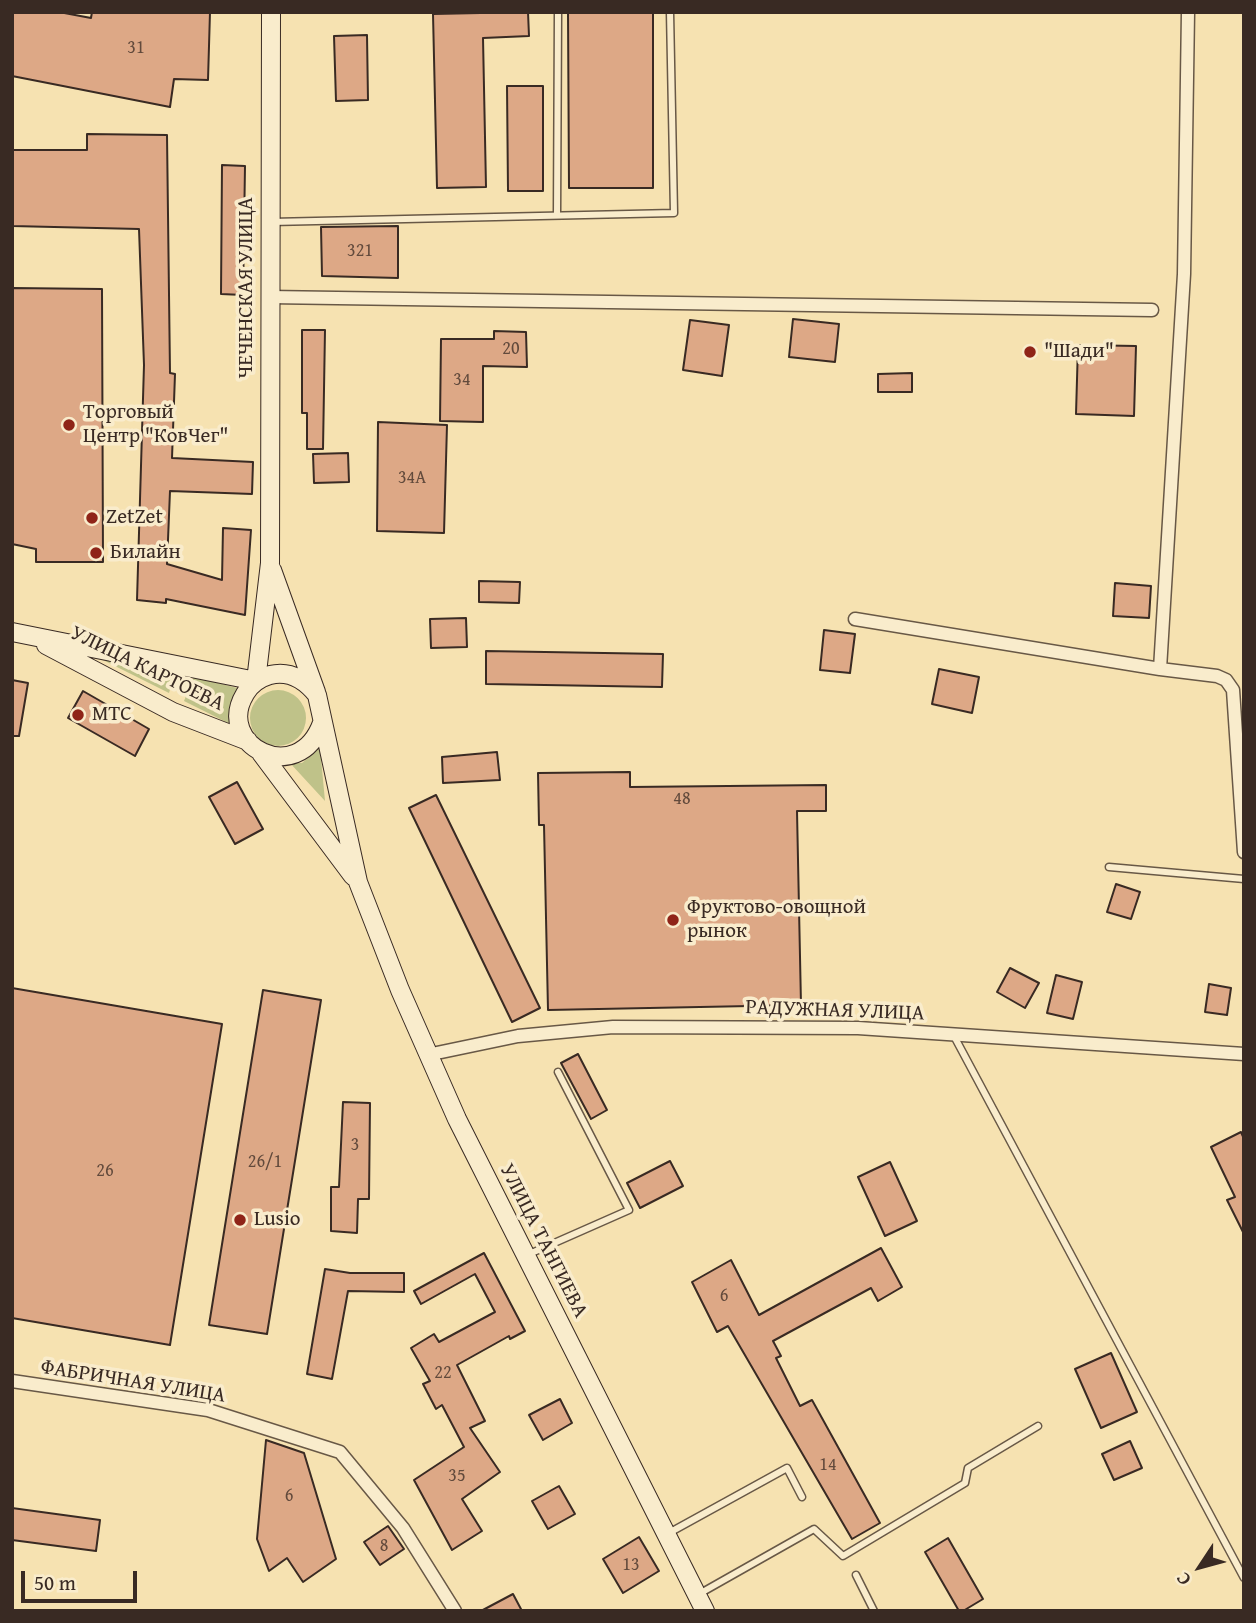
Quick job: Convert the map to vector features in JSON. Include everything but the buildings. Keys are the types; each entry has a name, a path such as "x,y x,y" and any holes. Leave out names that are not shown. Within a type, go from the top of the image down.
{"main road":[{"name":"ЧЕЧЕНСКАЯ УЛИЦА","path":"256,681 270,563 271,12"},
{"name":"ЧЕЧЕНСКАЯ УЛИЦА","path":"270,563 317,695"},
{"name":"УЛИЦА КАРТОЕВА","path":"20,634 256,681"},
{"name":"УЛИЦА КАРТОЕВА","path":"20,634 173,712 254,747"},
{"path":"283,674 296,677 317,695 358,882 242,732 239,709 248,689 256,681 283,674"},
{"path":"254,747 286,757 299,753 309,746 322,723"},
{"name":"УЛИЦА ТАНГИЕВА","path":"358,882 427,1055 701,1603"}],"street":[{"path":"1160,669 1184,274 1188,12"},
{"path":"269,297 1152,310"},
{"path":"855,619 1217,676 1226,680 1240,701 1244,852"},
{"name":"РАДУЖНАЯ УЛИЦА","path":"427,1055 518,1036 613,1027 858,1028 1244,1054"},
{"name":"ФАБРИЧНАЯ УЛИЦА","path":"12,1381 208,1410 340,1452 403,1528 455,1611"}],"lane":[{"path":"557,215 558,12"},
{"path":"270,222 674,213 670,12"},
{"path":"1109,867 1244,879"},
{"path":"953,1034 1244,1578"},
{"path":"525,1255 629,1210 558,1072"},
{"path":"701,1603 814,1529 843,1556 965,1483 968,1468 1038,1426"},
{"path":"665,1535 787,1468 802,1497"},
{"path":"856,1576 874,1611"}],"green space":[{"path":"89,653 174,675 169,693"},
{"path":"194,677 241,689 231,709 232,725 184,701"},
{"path":"278,690 289,692 298,698 304,707 304,729 298,738 289,744 278,746 267,744 258,738 252,729 250,718 252,707 258,698 267,692"},
{"path":"320,748 325,801 290,763 302,763"}],"place":[{"name":"\"Шади\"","path":"1030,352"},
{"name":"Торговый Центр \"КовЧег\"","path":"69,425"},
{"name":"ZetZet","path":"92,518"},
{"name":"Билайн","path":"96,553"},
{"name":"МТС","path":"78,715"},
{"name":"Фруктово-овощной рынок","path":"673,920"},
{"name":"Lusio","path":"240,1220"}]}
